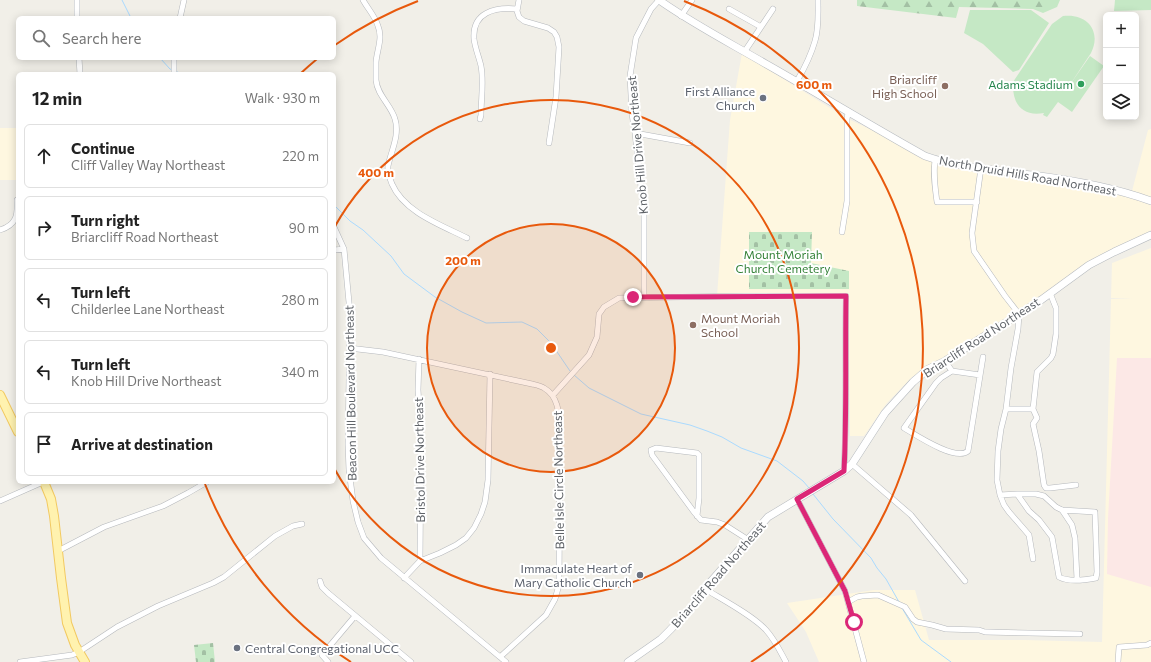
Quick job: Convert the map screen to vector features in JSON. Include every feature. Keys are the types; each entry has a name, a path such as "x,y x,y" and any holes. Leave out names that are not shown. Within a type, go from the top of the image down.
{"main road":[{"name":"North Druid Hills Road Northeast","path":"659,0 681,16 745,51 848,113 925,156 936,160 981,168 1035,175 1099,186 1130,193 1151,201"},
{"name":"Briarcliff Road Northeast","path":"628,662 661,639 670,630 692,607 705,589 747,539 768,517 844,471 852,464 885,413 913,382 928,369 945,361 1019,314 1089,265 1151,235"},
{"path":"0,395 3,409 16,429"},
{"path":"44,484 51,499 54,512 67,623 72,637 85,662"}],"street":[{"path":"77,0 77,16"},
{"path":"180,16 184,0"},
{"path":"363,0 374,16 379,27 380,39 376,61 376,82 379,91 395,118 396,140 388,168 394,190 406,205 416,212 467,238"},
{"path":"519,0 517,9 519,17 524,21 548,28 554,32 557,37 559,47 556,97 549,143"},
{"name":"Knob Hill Drive Northeast","path":"644,298 644,214 630,76 636,38 651,9 659,0"},
{"path":"681,16 692,0"},
{"path":"797,81 816,40 818,25 818,0"},
{"path":"480,119 482,75 474,37 479,18 486,12 508,8 517,9"},
{"path":"729,9 761,27"},
{"path":"745,51 773,9"},
{"path":"79,60 80,72"},
{"path":"174,60 174,72"},
{"path":"842,232 847,201 848,113"},
{"path":"635,133 690,143"},
{"path":"936,160 934,179 937,202 977,202"},
{"path":"981,168 972,233 974,251 979,261 1019,314 1006,409 998,451 997,480 1004,505 1029,535 1033,559"},
{"path":"0,230 6,228 16,218"},
{"name":"Beacon Hill Boulevard Northeast","path":"336,232 344,250 350,313 349,470 353,501 364,538 381,558 506,662"},
{"path":"336,250 344,250"},
{"path":"1050,292 1056,308 1054,354 1037,372 1033,409 1037,418 1033,424 1044,485 1046,488 1076,485"},
{"path":"553,395 589,355 597,337 600,314 604,307 619,298 846,296 844,471"},
{"name":"Belle Isle Circle Northeast","path":"349,348 383,352 419,359 532,384 544,388 553,395 557,403 560,422 559,585 555,599 546,615 500,657"},
{"path":"978,375 952,371 936,382 904,428 946,451 966,454 968,451 978,375 983,357"},
{"name":"Bristol Drive Northeast","path":"419,359 418,390 421,437 420,561"},
{"path":"945,361 952,371"},
{"path":"404,578 420,561 440,553 466,538 474,528 481,514 485,502 488,480 490,374"},
{"path":"1006,409 1033,409"},
{"path":"698,516 699,455 697,453 653,448 651,450 652,455 701,520 717,522 725,525 747,539"},
{"path":"852,464 911,515 964,581"},
{"path":"0,501 38,484"},
{"path":"58,551 104,527 163,506 204,484"},
{"path":"1000,495 1017,494 1036,494 1044,496 1056,507 1062,510 1095,512 1098,572 1096,578 1086,580 1067,580 1059,577 1052,537 1043,524 1029,511 1017,494"},
{"path":"797,499 845,591 864,662"},
{"path":"1062,510 1072,525 1075,538 1077,579"},
{"path":"20,662 72,655 79,652 117,627 158,606 224,577 275,536 293,526 302,524"},
{"path":"320,581 322,587 328,593 411,662"},
{"path":"705,589 745,613 765,629 776,643 786,662"},
{"path":"848,602 857,597 878,595 905,607 913,619 918,622 932,624 946,629 980,630 985,632 1080,634"},
{"path":"328,662 322,655 355,616"},
{"path":"1118,662 1119,647 1147,645 1151,643"}],"shaded area":[{"path":"742,53 846,118 930,157 1132,191 1148,130 1151,129 1151,235 1111,254 1016,317 912,377 886,404 864,436 850,436 848,295 717,296 730,120"},
{"path":"0,128 16,128 16,180 0,180"},
{"path":"1151,248 1151,662 819,662 806,632 787,603 874,590 915,590 929,640 1102,642 1111,299 1133,298 1111,298 1112,263"},
{"path":"1117,358 1151,358 1151,587 1107,574 1108,518"}],"green space":[{"path":"857,0 1060,0 1057,7 1043,13 1033,9 959,7 956,18 857,6"},
{"path":"1115,0 1151,0 1151,10 1114,11"},
{"path":"970,10 1031,10 1049,23 1019,70 1013,72 983,44 964,33"},
{"path":"1063,16 1079,17 1090,25 1095,38 1091,53 1069,86 1090,56 1103,65 1103,67 1072,112 1058,102 1047,117 1043,115 1044,113 1030,113 1024,111 1020,107 1014,97 1013,82 1052,24"},
{"name":"Mount Moriah Church Cemetery","path":"749,232 812,232 811,263 849,271 849,289 749,289"},
{"path":"213,643 215,662 196,662 194,645"}],"waterway":[{"path":"122,0 130,16"},
{"path":"162,60 172,70"},
{"path":"336,207 391,256 404,274 435,297 486,323 522,322 537,329 551,343 570,371"},
{"path":"574,375 589,388 641,414 690,425 722,437 741,448 777,461 803,481 809,488"},
{"path":"813,494 833,519 871,558 886,579 899,602"},
{"path":"902,608 921,640 951,662"}],"place":[{"name":"Adams Stadium","path":"1081,84"},
{"name":"Briarcliff High School","path":"945,86"},
{"name":"First Alliance Church","path":"763,98"},
{"name":"Mount Moriah School","path":"693,325"},
{"name":"Immaculate Heart of Mary Catholic Church","path":"640,575"},
{"name":"Central Congregational UCC","path":"237,648"}],"route":[{"path":"633,297 846,296 844,471 797,499 839,578 845,591 854,622"}]}
